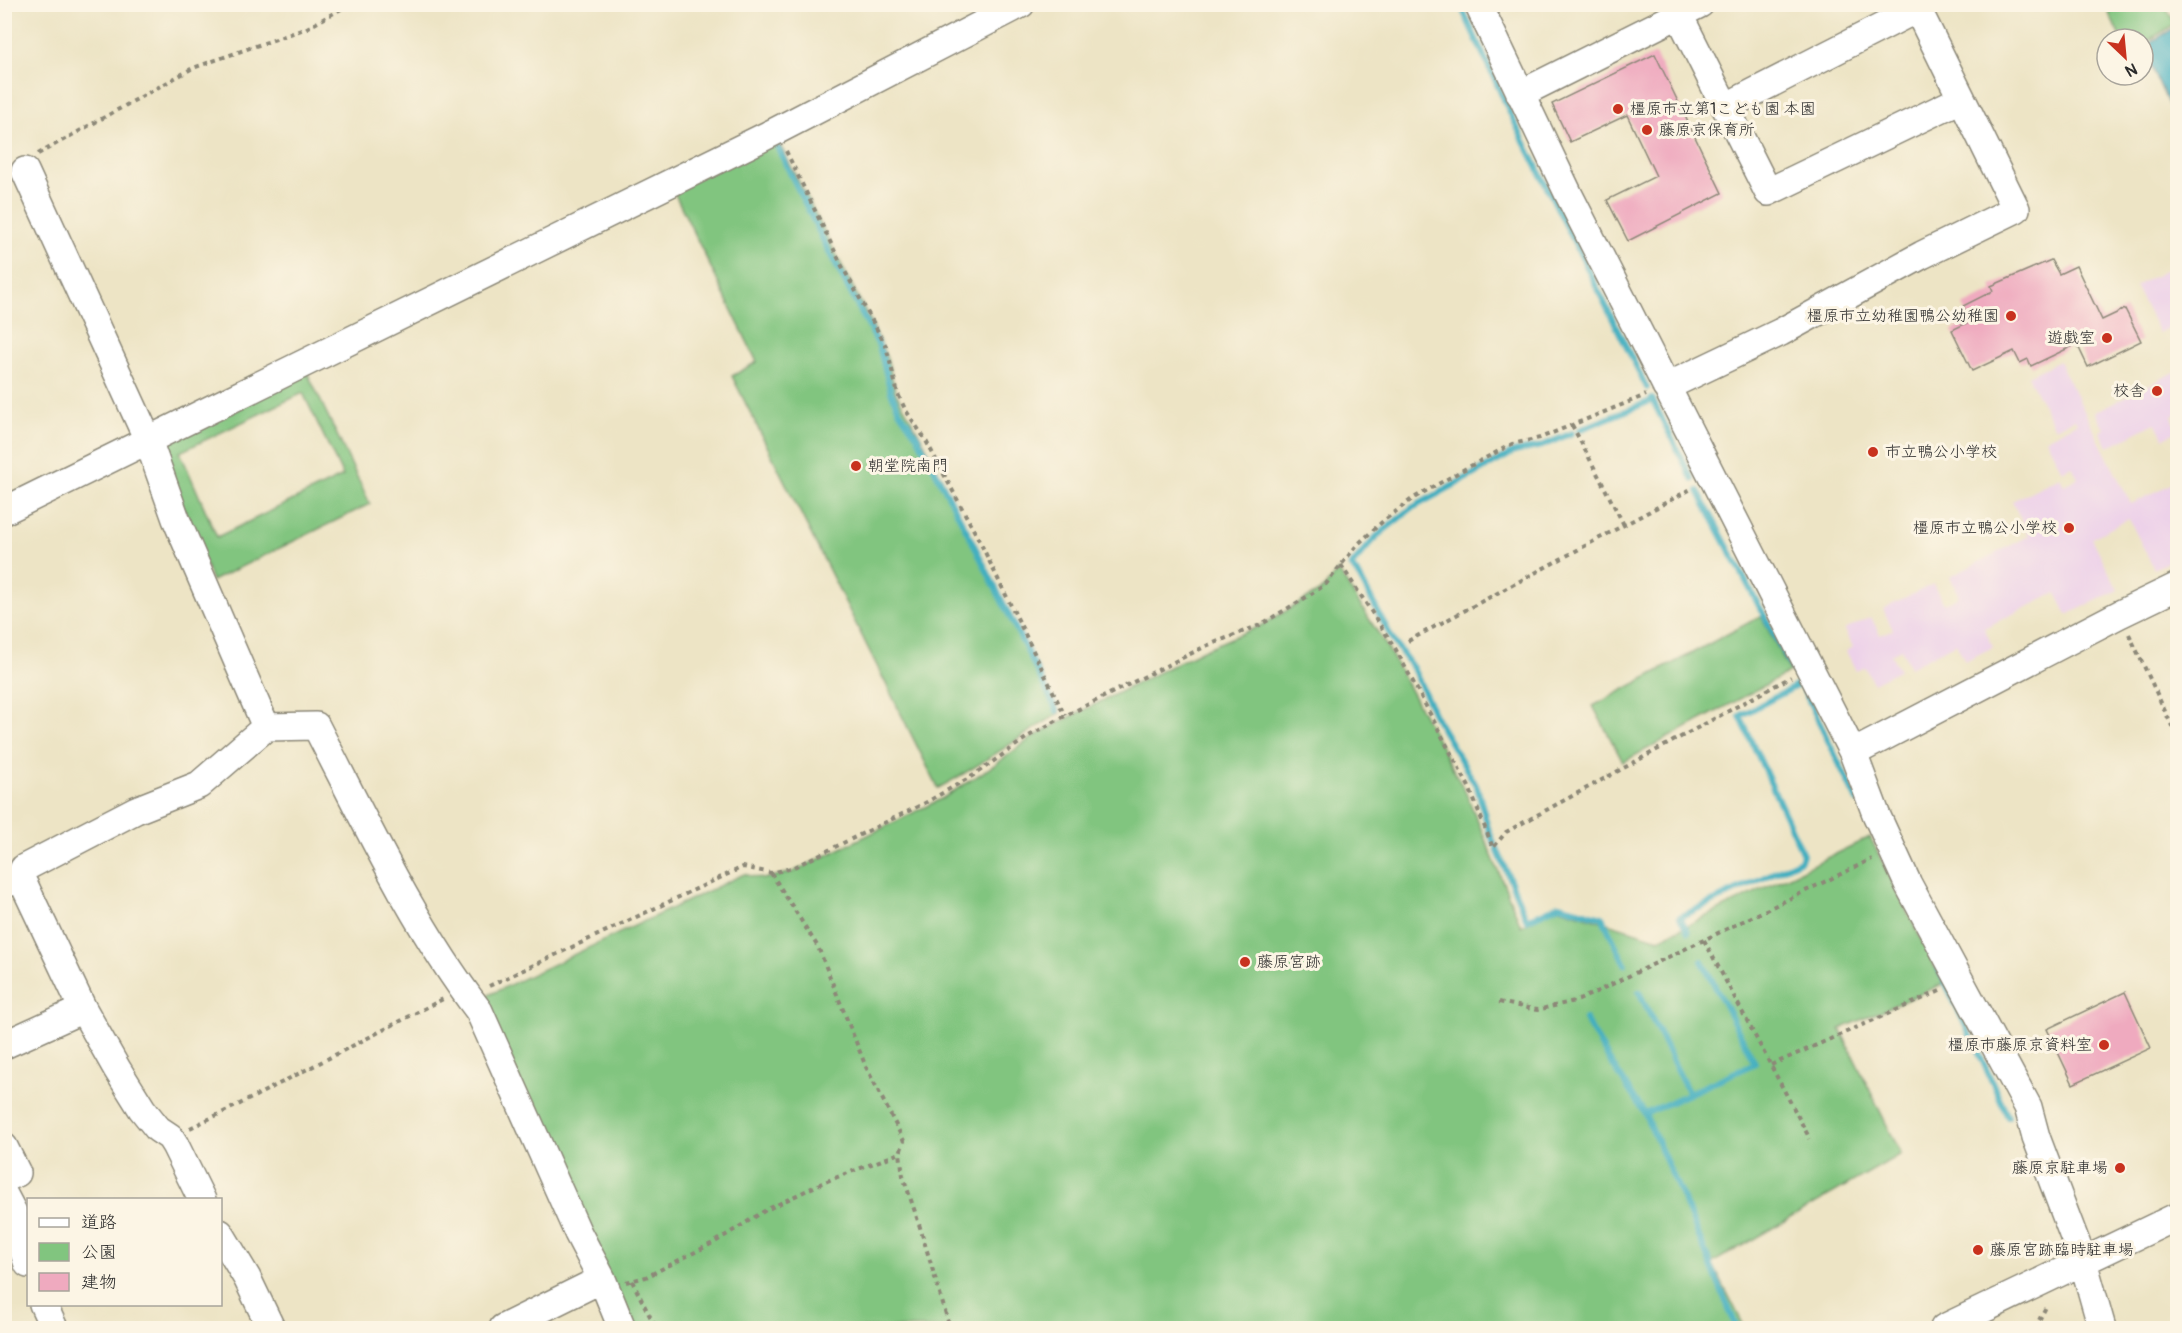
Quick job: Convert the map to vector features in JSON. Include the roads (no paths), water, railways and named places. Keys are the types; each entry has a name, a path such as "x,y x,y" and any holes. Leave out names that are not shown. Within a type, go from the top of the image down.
{"street":[{"path":"4,511 776,131 1021,4"},
{"path":"1478,4 1520,94 1666,387 1810,666 1852,753 1892,849 2028,1107 2036,1137 2083,1261 2103,1329"},
{"path":"1666,387 1781,332 1922,255 2016,209 1916,7 1725,107"},
{"path":"1520,94 1676,11 1768,192 1961,99"},
{"path":"25,171 148,440 176,519 266,727"},
{"path":"1852,753 2178,586"},
{"path":"201,1198 170,1137 158,1129 142,1109 83,1009 12,880 24,868 72,842 136,810 199,785 266,727 316,726 393,875 479,1011 578,1233 603,1282 622,1329"},
{"path":"4,1045 83,1009"},
{"path":"4,1148 17,1173 4,1179"},
{"path":"4,1195 14,1214 15,1229 27,1261"},
{"path":"1944,1329 2178,1216"},
{"path":"222,1236 271,1329"},
{"path":"503,1329 603,1282"},
{"path":"44,1306 54,1329"}],"water":[{"path":"2177,26 2177,124 2155,74 2155,40"}],"waterway":[{"path":"1460,4 1511,115 1647,388"},
{"path":"774,140 828,250 879,346 891,392 900,412 917,436 1057,711"},
{"path":"1652,399 1692,479"},
{"path":"1579,430 1653,400"},
{"path":"1494,843 1477,787 1437,720 1413,668 1394,642 1359,576 1351,566 1377,536 1412,508 1514,452 1542,446 1572,433"},
{"path":"1698,491 1793,670"},
{"path":"1798,678 1857,801"},
{"path":"1688,932 1680,917 1801,860 1803,854 1740,716 1800,684"},
{"path":"1497,849 1527,920 1559,905 1602,917 1625,964"},
{"path":"1702,961 1755,1063 1645,1114 1737,1328"},
{"path":"1939,969 1973,1042"},
{"path":"1639,992 1689,1094"},
{"path":"1585,1019 1645,1114"},
{"path":"1979,1053 2008,1117"}],"place":[{"name":"橿原市立第1こども園 本園","path":"1618,109"},
{"name":"藤原京保育所","path":"1647,130"},
{"name":"橿原市立幼稚園鴨公幼稚園","path":"2011,316"},
{"name":"遊戯室","path":"2107,338"},
{"name":"校舎","path":"2157,391"},
{"name":"市立鴨公小学校","path":"1873,452"},
{"name":"朝堂院南門","path":"856,466"},
{"name":"橿原市立鴨公小学校","path":"2069,528"},
{"name":"藤原宮跡","path":"1245,962"},
{"name":"橿原市藤原京資料室","path":"2104,1045"},
{"name":"藤原京駐車場","path":"2120,1168"},
{"name":"藤原宮跡臨時駐車場","path":"1978,1250"}]}
